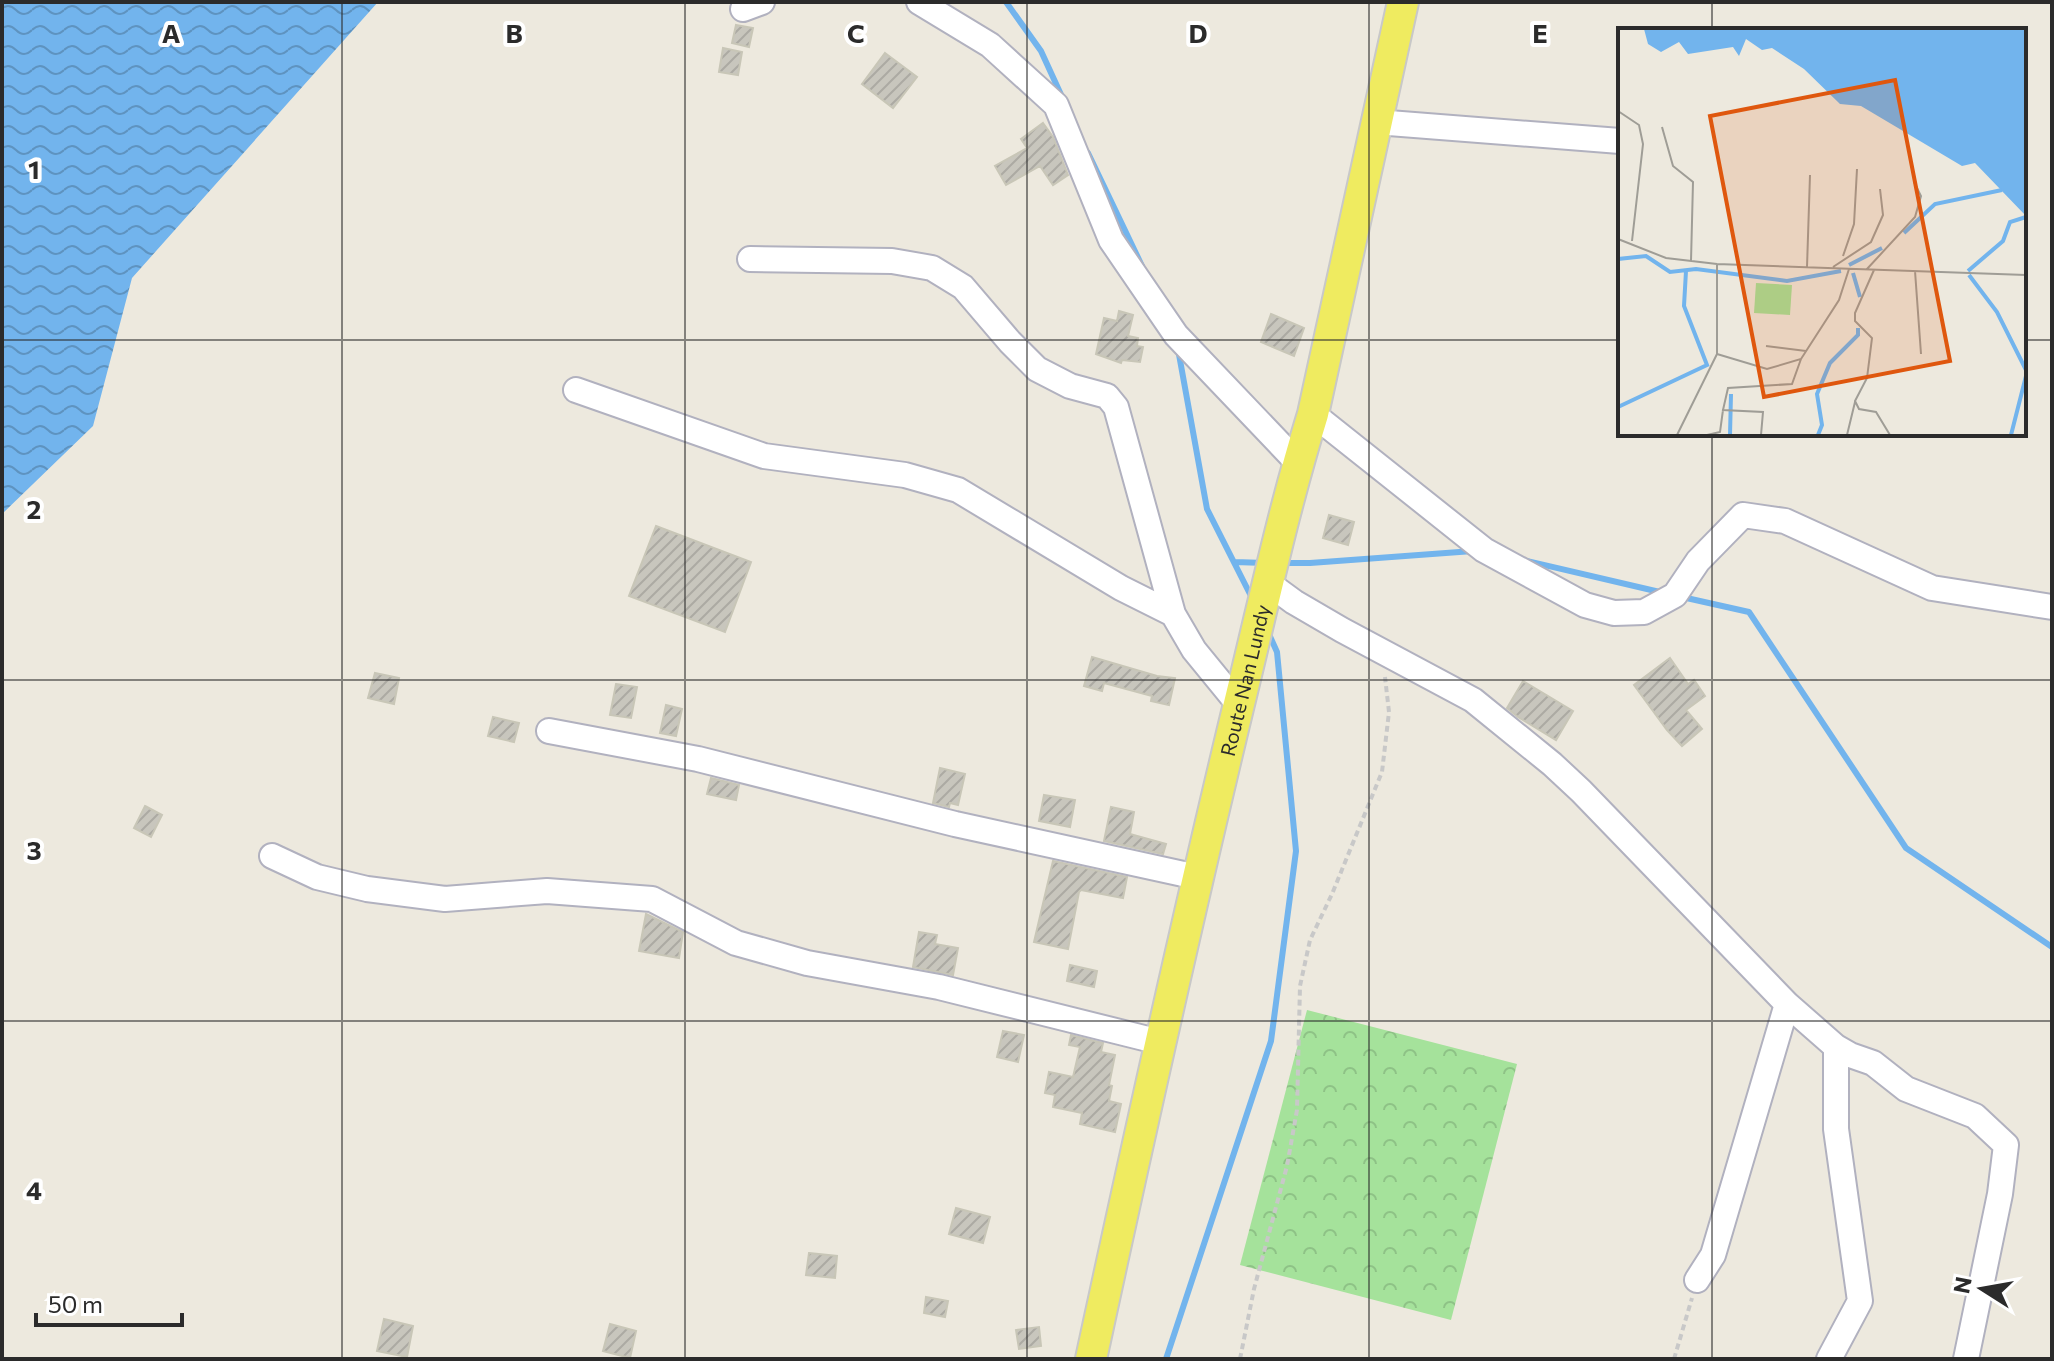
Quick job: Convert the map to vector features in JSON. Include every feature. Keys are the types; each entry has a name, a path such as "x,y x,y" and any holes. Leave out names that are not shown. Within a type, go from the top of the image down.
{"main road":[{"name":"Route Nan Lundy","path":"1091,1359 1197,877 1298,463 1313,414 1403,2"}],"street":[{"path":"919,2 990,45 1056,105 1111,240 1176,335 1298,463"},
{"path":"1376,122 1618,141"},
{"path":"750,259 892,261 932,268 963,287 1037,369 1070,386 1107,396 1116,407 1173,614 1194,650 1239,705"},
{"path":"576,390 764,456 905,475 958,490 1121,588 1173,614"},
{"path":"1313,414 1484,550 1585,605 1614,613 1644,612 1675,595 1698,561 1743,515 1785,521 1932,588 2052,607"},
{"path":"1268,583 1294,602 1473,700 1581,791 1787,1004 1836,1047 1873,1063 1906,1089 1975,1116 2006,1145 2000,1194 1966,1359"},
{"path":"549,731 698,759 955,824 1197,877"},
{"path":"272,856 317,877 367,889 445,899 547,891 652,899 736,943 807,963 939,987 1160,1042"},
{"path":"1697,1280 1713,1255 1787,1004"},
{"path":"1829,1359 1860,1301 1836,1129 1836,1047"}],"path":[{"path":"1240,1359 1254,1289 1287,1166 1297,1110 1300,986 1310,940 1382,772 1389,712 1381,650"},
{"path":"1674,1359 1697,1280"}],"green space":[{"path":"1307,1010 1517,1064 1451,1320 1240,1265"}],"water":[{"path":"2,2 378,2 132,278 93,426 2,514"}],"building":[{"path":"736,25 753,28 749,47 732,43"},
{"path":"723,48 742,52 738,75 719,72"},
{"path":"885,53 917,77 893,108 862,84"},
{"path":"1043,123 1053,137 1068,175 1053,185 1040,166 1006,185 995,166 1027,148 1021,139"},
{"path":"1119,311 1133,315 1128,336 1138,338 1137,346 1143,347 1140,362 1122,360 1121,363 1096,354 1104,318 1117,321"},
{"path":"1271,314 1304,328 1294,356 1261,342"},
{"path":"1329,515 1354,522 1348,545 1323,538"},
{"path":"656,526 751,562 725,632 629,596"},
{"path":"1092,657 1157,676 1175,678 1169,705 1151,701 1152,696 1104,683 1102,691 1084,686"},
{"path":"1670,658 1688,684 1694,680 1705,696 1686,710 1702,729 1682,746 1634,685"},
{"path":"375,673 399,678 394,704 368,698"},
{"path":"1523,681 1573,711 1556,740 1507,708"},
{"path":"616,684 637,687 631,718 610,715"},
{"path":"666,705 682,709 676,736 660,733"},
{"path":"493,717 519,723 514,742 488,736"},
{"path":"940,768 965,774 958,805 950,803 949,807 933,803"},
{"path":"711,778 739,785 736,800 707,794"},
{"path":"1044,795 1075,800 1070,827 1039,821"},
{"path":"145,806 162,815 151,837 134,828"},
{"path":"1111,807 1134,812 1130,834 1166,844 1163,854 1104,841"},
{"path":"1053,861 1127,877 1123,898 1079,892 1068,949 1034,942"},
{"path":"646,914 683,932 679,958 639,951"},
{"path":"919,932 937,935 935,944 958,948 953,975 913,967"},
{"path":"1070,965 1097,971 1094,987 1067,981"},
{"path":"1003,1031 1024,1035 1018,1062 997,1057"},
{"path":"1071,1035 1103,1043 1101,1052 1115,1055 1109,1101 1121,1104 1115,1132 1080,1124 1082,1113 1053,1107 1055,1095 1045,1093 1049,1072 1073,1077 1080,1047 1069,1045"},
{"path":"956,1208 990,1217 983,1243 949,1234"},
{"path":"809,1253 837,1256 835,1278 806,1275"},
{"path":"926,1297 948,1301 945,1317 924,1313"},
{"path":"384,1319 413,1326 407,1357 377,1351"},
{"path":"610,1324 636,1331 630,1358 603,1351"},
{"path":"1039,1327 1041,1346 1019,1349 1016,1330"}],"waterway":[{"path":"1006,2 1041,51 1063,99"},
{"path":"1088,153 1142,266"},
{"path":"1178,349 1207,509 1253,600"},
{"path":"1280,563 1473,551"},
{"path":"1523,560 1664,593"},
{"path":"1235,562 1265,563"},
{"path":"1682,597 1749,612 1906,848 2052,947"},
{"path":"1166,1359 1271,1041 1296,851 1277,652 1268,632"}]}
